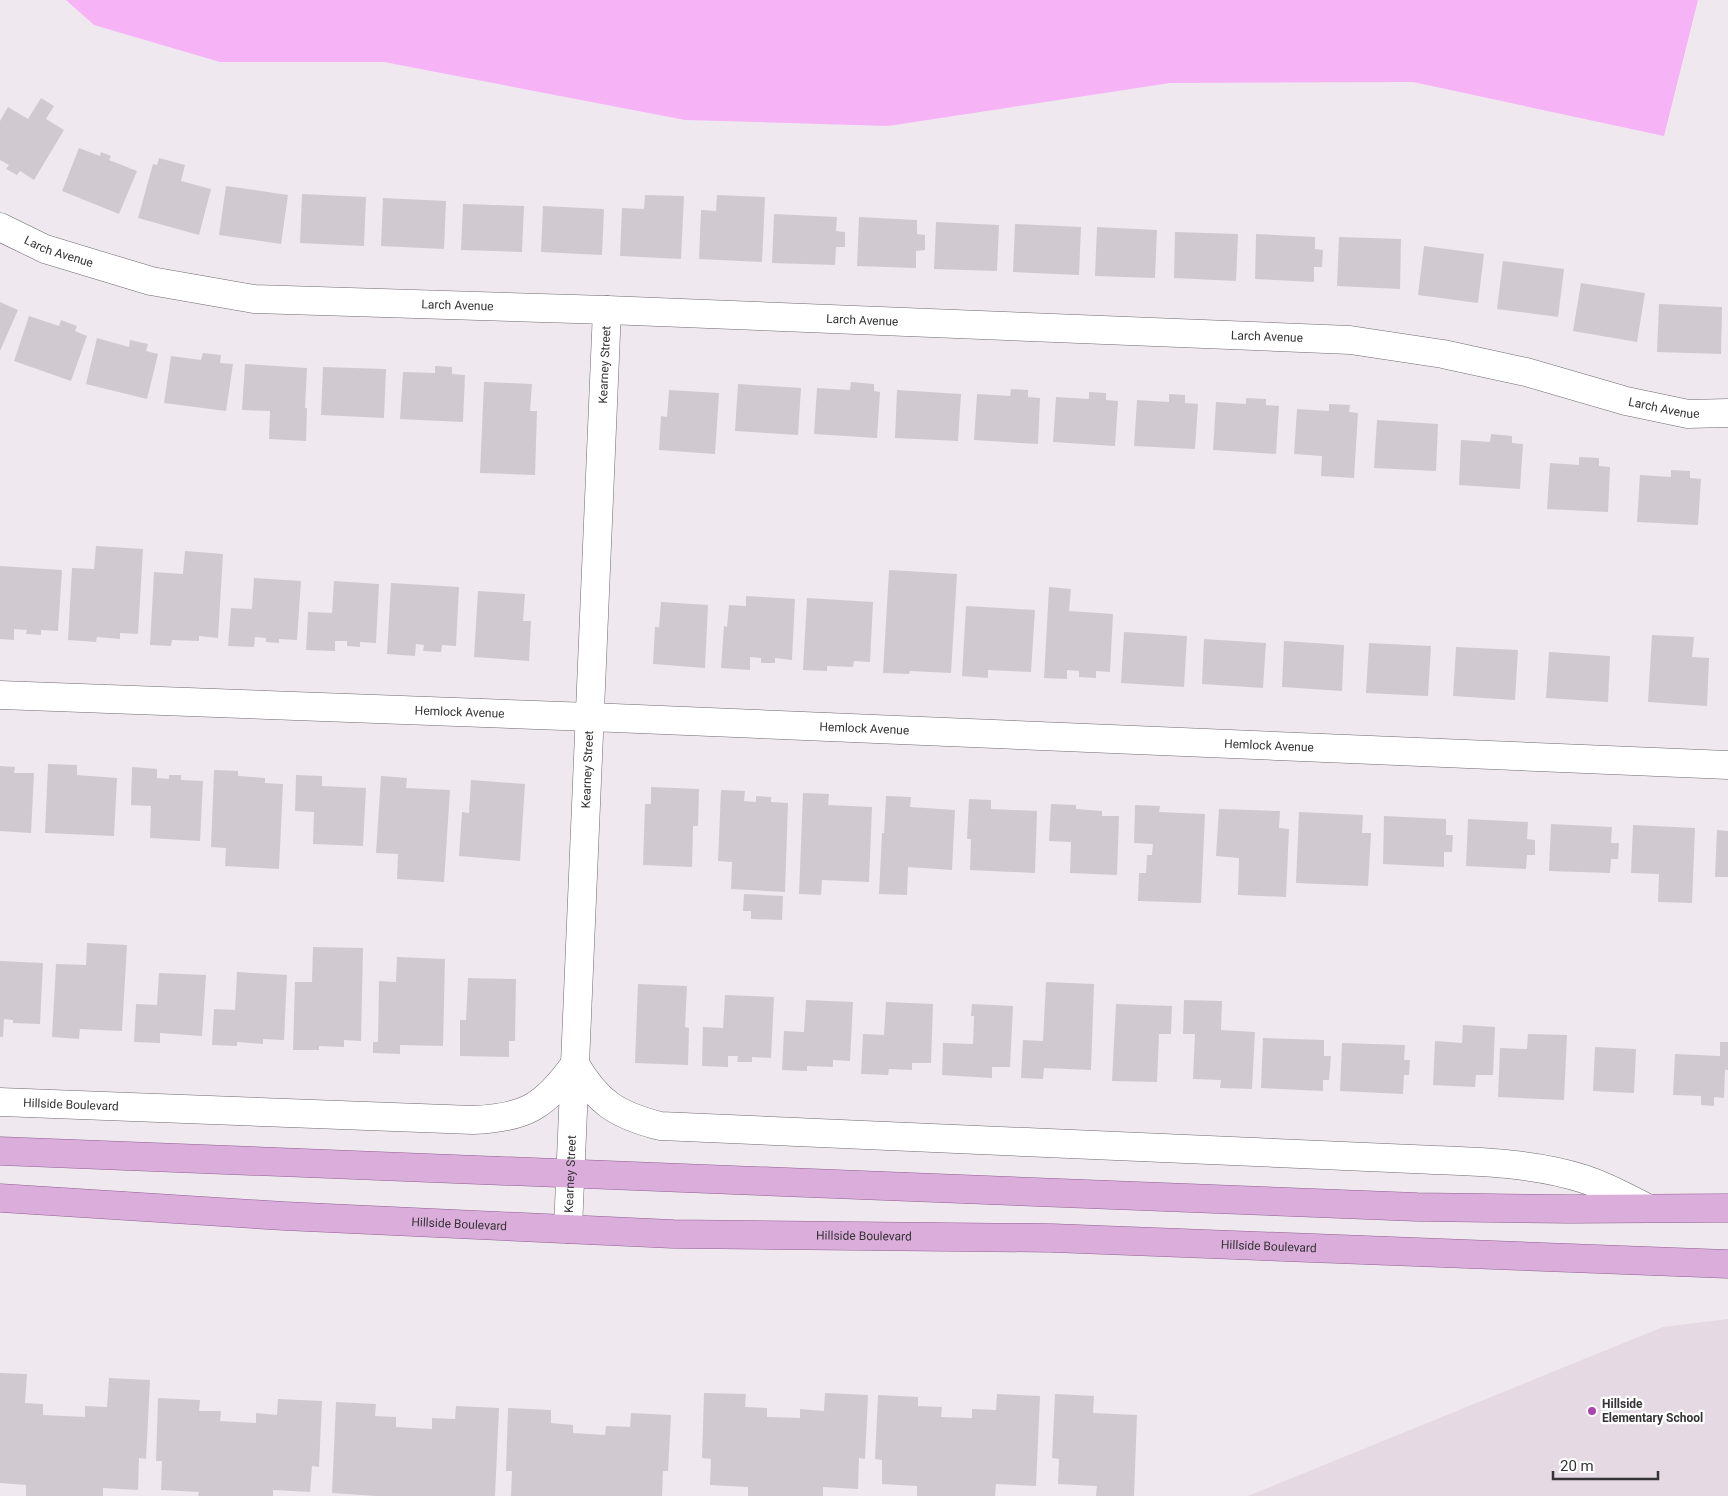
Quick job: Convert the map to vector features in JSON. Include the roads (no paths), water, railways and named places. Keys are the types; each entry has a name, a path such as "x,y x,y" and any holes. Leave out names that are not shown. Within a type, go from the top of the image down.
{"main road":[{"path":"0,1151 1417,1207 1503,1209 1728,1208"},
{"name":"Hillside Boulevard","path":"0,1198 265,1215 748,1236 1052,1238 1728,1264"}],"street":[{"name":"Larch Avenue","path":"0,227 45,249 151,282 254,299 607,310 1350,340 1443,354 1526,372 1626,402 1688,414 1728,413"},
{"name":"Kearney Street","path":"568,1229 607,310"},
{"name":"Hemlock Avenue","path":"0,695 590,716 1728,765"},
{"name":"Hillside Boulevard","path":"0,1102 492,1120 528,1111 542,1101 566,1077 575,1064"},
{"path":"575,1064 584,1080 608,1105 621,1114 660,1126 1412,1159 1515,1166 1550,1170 1584,1179 1617,1192 1646,1208"}],"place":[{"name":"Hillside Elementary School","path":"1592,1411"}]}
